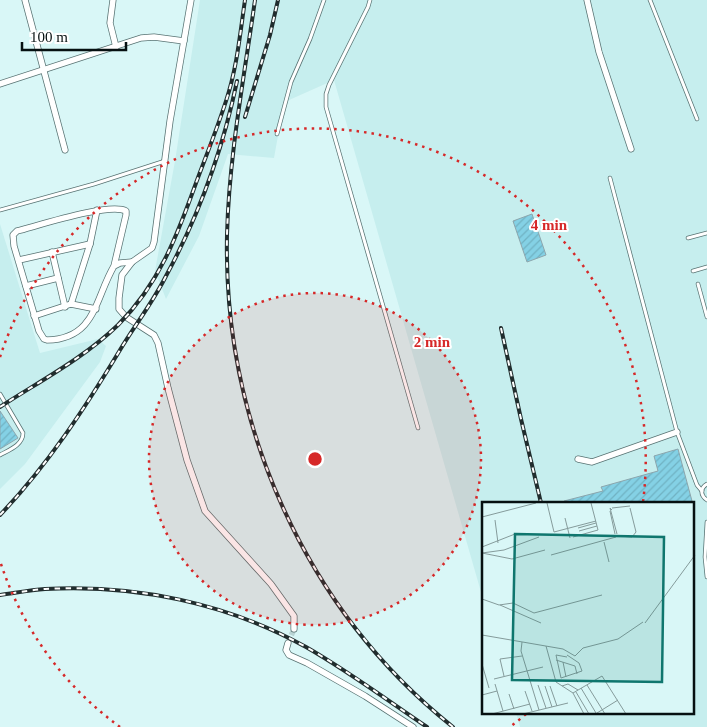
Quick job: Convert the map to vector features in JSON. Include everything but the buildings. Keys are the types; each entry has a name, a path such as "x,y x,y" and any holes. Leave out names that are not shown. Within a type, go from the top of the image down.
{"street":[{"path":"26,0 66,150"},
{"path":"113,0 110,23 116,47"},
{"path":"190,0 154,242 152,248 132,262 122,275 119,298 120,309 126,317 154,335 158,342 185,451 205,511 271,584 294,616 294,629"},
{"path":"587,0 599,52 631,149"},
{"path":"0,84 44,68 141,38 154,37 184,42"},
{"path":"118,208 126,211 114,266 96,309 79,331 69,336 51,340 44,339 41,336 34,316 13,235 17,231 97,210 118,208"},
{"path":"68,305 90,244 97,210"},
{"path":"19,260 90,244"},
{"path":"52,252 58,278 68,305"},
{"path":"114,266 120,263 132,262"},
{"path":"26,286 58,278"},
{"path":"34,316 68,305 96,309"},
{"path":"578,459 592,462 677,432"},
{"path":"288,643 286,650 289,654 307,662 365,696 412,727"}],"lane":[{"path":"277,134 291,82 310,39 324,0"},
{"path":"370,0 368,8 329,85 326,94 326,107 418,428"},
{"path":"650,0 696,119"},
{"path":"0,210 94,184 165,161"},
{"path":"610,178 677,432 697,485 702,491 703,497 707,500"},
{"path":"688,238 707,233"},
{"path":"693,271 707,267"},
{"path":"698,284 707,317"},
{"path":"0,394 24,437 0,455"},
{"path":"702,491 707,484"},
{"path":"707,522 705,557 707,577"}],"shaded area":[{"path":"200,0 707,0 707,727 520,727 516,714 694,714 694,502 482,502 482,596 334,80 289,100 281,119 274,158 228,154 199,236 166,299 155,271 175,161"},
{"path":"0,224 40,353 98,339 106,346 100,362 25,464 0,489"}],"tunnel":[{"path":"288,643 294,629"}],"railway":[{"path":"0,407 61,369 105,337 132,309 156,276 182,222 230,89 236,64 245,0"},
{"path":"255,0 234,146 227,235 229,306 240,375 258,443 283,508 315,569 355,627 401,680 453,727"},
{"path":"245,117 270,35 278,0"},
{"path":"0,515 34,477 64,436 161,286 189,229 209,181 225,132 237,81"},
{"path":"501,328 541,502"},
{"path":"0,595 45,589 113,590 180,600 212,608 245,619 306,647 427,727"}]}
